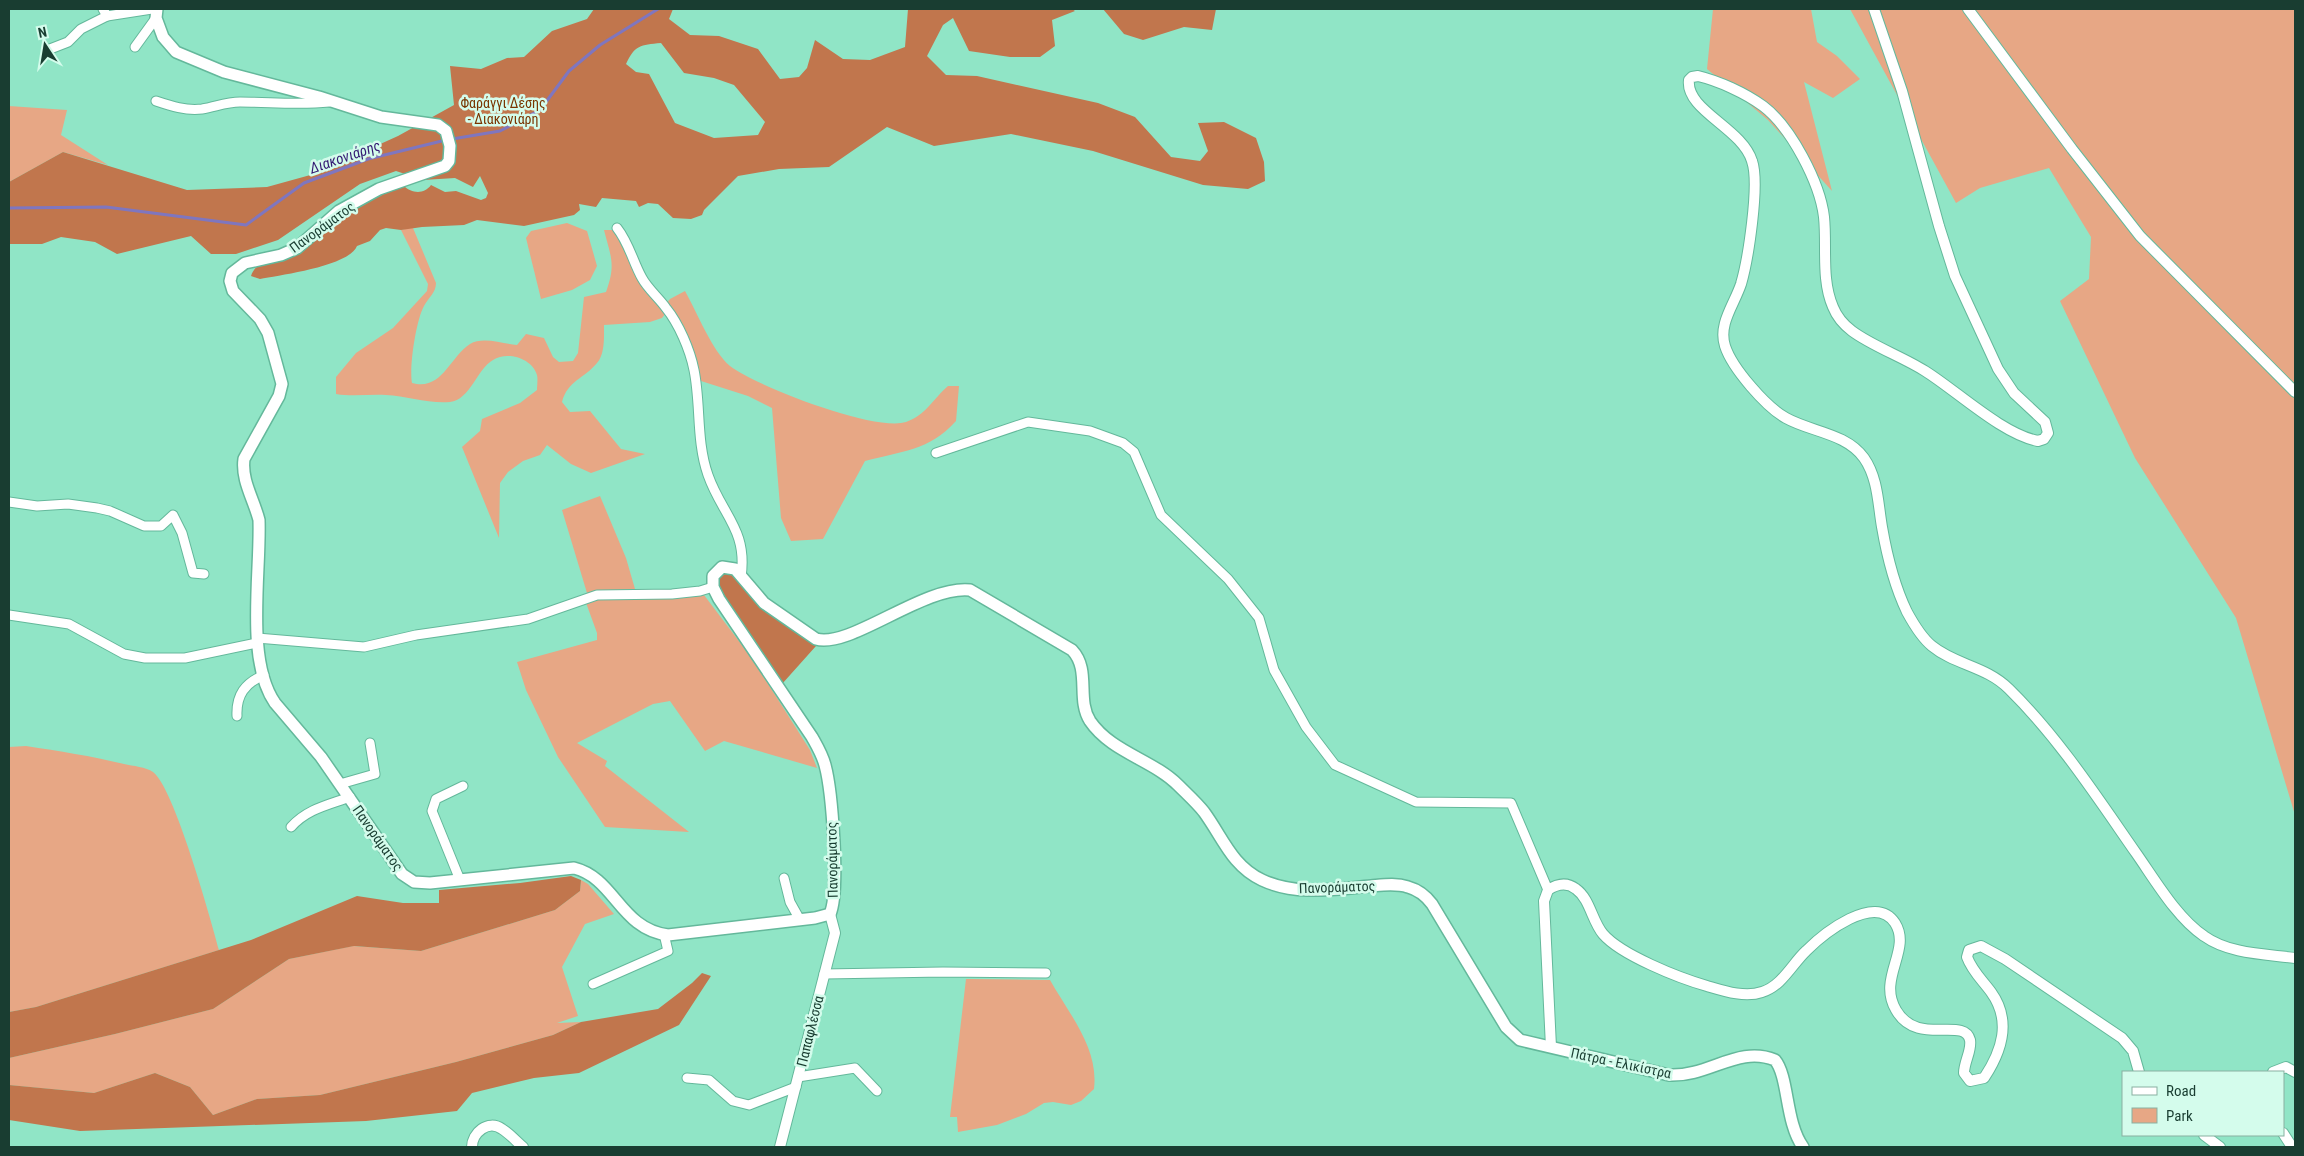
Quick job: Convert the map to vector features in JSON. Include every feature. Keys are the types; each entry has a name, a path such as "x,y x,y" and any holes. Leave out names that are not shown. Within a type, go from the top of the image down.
{"main road":[{"name":"Πανοράματος","path":"155,12 163,37 176,52 224,72 332,101 381,117 438,125 446,131 449,141 449,161 439,170 403,179 379,189 339,211 297,248 281,255 245,263 231,275 233,291 260,319 268,333 282,384 279,396 244,459 243,469 259,520 257,640 264,675 271,697 350,797 395,864 406,877 420,882 460,880 565,867 580,869 598,880 636,923 647,930 664,934 800,920 830,914 834,901 832,822 823,759 812,736 713,587 714,572 722,567 734,570 764,603 816,639 825,642 846,636 887,615 944,594 961,589 970,590 1076,654 1083,676 1086,714 1101,734 1176,783 1204,812 1231,856 1241,866 1263,881 1288,889 1314,890 1396,884 1418,891 1426,896 1432,904 1506,1028 1520,1040 1551,1047"},
{"name":"Πάτρα - Ελικίστρα","path":"1551,1047 1655,1073 1683,1076 1707,1070 1744,1056 1767,1057 1779,1065 1793,1130 1803,1147"}],"street":[{"path":"1874,9 1902,91 1938,226 1955,276 1998,370 2014,393 2044,422 2048,433 2044,439 2038,441 2012,429 1926,372 1853,331 1842,322 1833,308 1828,292 1824,215 1820,196 1812,174 1796,146 1764,107 1747,96 1698,76 1689,80 1690,94 1699,106 1739,138 1749,150 1754,166 1755,184 1741,283 1723,330 1727,351 1746,380 1773,410 1786,418 1839,439 1855,448 1865,460 1875,484 1891,572 1907,612 1918,629 1931,646 1996,678 2020,700 2075,766 2163,891 2191,926 2214,943 2235,950 2295,958"},
{"path":"1968,9 2072,150 2140,236 2295,392"},
{"path":"50,49 68,42 105,12 155,12 135,47"},
{"path":"156,101 178,108 200,109 223,103 239,102 294,104 332,101"},
{"path":"617,228 624,236 642,279 668,310 691,359 707,473 742,546 744,561 741,577"},
{"path":"936,453 1028,422 1090,431 1123,443 1134,452 1161,516 1228,579 1258,618 1274,670 1306,726 1335,765 1416,802 1511,803 1548,890"},
{"path":"9,502 37,506 68,504 97,508 110,511 137,524 150,527 161,526 173,515 182,533 193,573 204,574"},
{"path":"9,615 69,624 124,654 145,658 185,658 257,640 364,647 416,635 528,619 597,595 672,594 700,591 713,587"},
{"path":"237,716 236,704 243,689 252,680 264,675"},
{"path":"340,784 375,774 370,743"},
{"path":"460,880 432,811 436,799 463,786"},
{"path":"291,827 300,817 311,811 350,797"},
{"path":"784,878 790,902 800,920"},
{"path":"1551,1047 1544,914 1545,897 1548,890 1560,884 1571,886 1583,896 1599,929 1608,939 1648,963 1700,984 1726,992 1751,994 1763,992 1778,983 1804,952 1825,935 1859,914 1867,911 1882,912 1894,922 1899,932 1896,960 1889,983 1894,1007 1902,1020 1919,1030 1954,1029 1966,1034 1970,1038 1970,1044 1964,1073 1970,1081 1981,1080 1987,1074 2001,1046 2004,1032 2001,1009 1974,972 1967,958 1969,950 1981,946 2005,959 2122,1038 2133,1052 2139,1071"},
{"name":"Παπαφλέσσα","path":"780,1147 835,933 830,914"},
{"path":"593,984 668,951 664,934"},
{"path":"824,974 1046,973"},
{"path":"2275,1071 2286,1067 2295,1072"},
{"path":"687,1078 709,1080 733,1101 749,1105 797,1082 855,1068 877,1091"},
{"path":"472,1147 474,1134 494,1126 501,1127 523,1147"},
{"path":"2284,1135 2292,1147"},
{"path":"2205,1136 2220,1147"}],"green space":[{"name":"Φαράγγι Δέσης - Διακονιάρη","path":"594,9 673,9 669,19 690,35 719,36 758,49 780,79 799,77 807,68 815,40 843,59 870,60 905,47 908,9 1072,9 1075,11 1052,20 1055,46 1040,57 1010,57 969,51 953,18 943,25 927,56 946,75 977,76 1098,103 1135,117 1171,157 1200,161 1208,151 1198,123 1224,122 1256,138 1264,162 1265,181 1248,189 1203,185 1093,151 1011,134 934,146 887,127 829,167 779,169 738,176 704,210 702,215 691,219 673,218 658,204 648,203 639,207 636,201 602,198 596,207 579,204 580,210 574,215 524,226 477,220 464,225 401,230 386,228 380,230 370,241 357,246 351,253 341,259 298,272 260,279 251,276 257,267 268,262 343,212 374,195 404,186 410,190 421,192 431,185 445,192 456,191 481,200 486,198 488,193 480,176 473,187 455,178 423,180 396,171 360,184 278,240 236,254 211,254 191,236 117,254 95,242 61,237 42,244 9,244 9,182 63,152 187,190 267,187 314,174 398,136 454,105 450,66 481,69 507,58 524,57 552,31 587,19","holes":["661,43 684,73 714,78 734,85 765,122 758,135 714,138 675,123 649,74 636,72 626,64 632,53 639,47"]},
{"path":"1103,9 1216,9 1212,30 1184,27 1143,40 1124,34"},
{"path":"1713,9 1811,9 1817,42 1837,56 1860,79 1833,98 1804,82 1832,191 1768,120 1707,69"},
{"path":"1850,9 2295,9 2295,815 2236,618 2135,458 2060,301 2089,279 2091,237 2049,168 1980,188 1956,203"},
{"path":"9,106 67,110 61,135 108,165 63,152 9,182"},
{"path":"567,223 587,231 597,266 590,280 572,290 541,299 526,238 531,231"},
{"path":"413,228 436,283 433,293 421,313 414,344 411,367 412,383 422,384 438,378 470,344 481,341 493,341 517,345 526,334 544,338 553,357 559,362 573,361 578,353 584,297 606,292 609,283 612,268 604,230 613,230 620,238 639,281 665,314 662,318 650,322 604,325 604,345 600,359 572,384 562,402 570,412 590,411 621,449 645,454 591,473 571,464 547,445 540,455 523,461 508,472 500,483 499,538 462,447 480,431 482,419 520,403 537,390 537,375 530,364 525,360 512,356 499,357 487,364 463,396 450,402 434,402 386,395 336,394 336,377 356,353 393,328 427,291 428,284 401,230"},
{"path":"685,291 711,341 723,359 744,375 764,385 844,414 891,423 906,422 913,419 924,411 948,386 959,386 956,421 936,438 914,449 865,461 823,539 791,541 781,518 772,408 748,396 701,381 666,304 670,299"},
{"path":"600,496 626,558 635,589 587,593 562,510"},
{"path":"730,572 816,646 782,684 754,639 719,593 716,576 719,573"},
{"path":"704,595 751,657 810,750 817,768 724,741 705,751 670,701 653,704 577,743 607,761 605,766 689,832 605,827 558,757 526,690 517,662 597,640 597,633 585,600"},
{"path":"26,746 143,768 153,772 162,783 181,827 219,950 36,1007 9,1012 9,747"},
{"path":"571,876 581,880 580,891 555,910 421,951 354,946 289,959 213,1009 9,1058 9,1012 36,1007 251,940 357,896 403,903 439,903 439,890 520,883"},
{"path":"581,880 588,884 614,914 585,924 562,967 578,1016 557,1023 581,1022 553,1035 456,1062 320,1095 257,1099 213,1115 190,1087 155,1073 94,1093 9,1085 9,1058 213,1009 289,959 353,946 421,951 555,910 580,891"},
{"path":"702,973 711,976 679,1025 579,1073 534,1078 472,1093 457,1111 366,1121 80,1131 9,1120 9,1085 94,1093 155,1073 190,1087 213,1115 257,1099 320,1095 456,1062 553,1035 581,1022 658,1009"},
{"path":"966,979 1050,980 1074,1019 1087,1045 1092,1059 1094,1089 1081,1101 1071,1105 1053,1102 1044,1103 1026,1114 997,1125 958,1132 957,1117 950,1117"}],"waterway":[{"name":"Διακονιάρης","path":"452,139 500,131 540,110 569,71 600,45 658,9"},
{"name":"Διακονιάρης","path":"9,208 106,207 246,225 304,183 368,159 446,140"}]}
